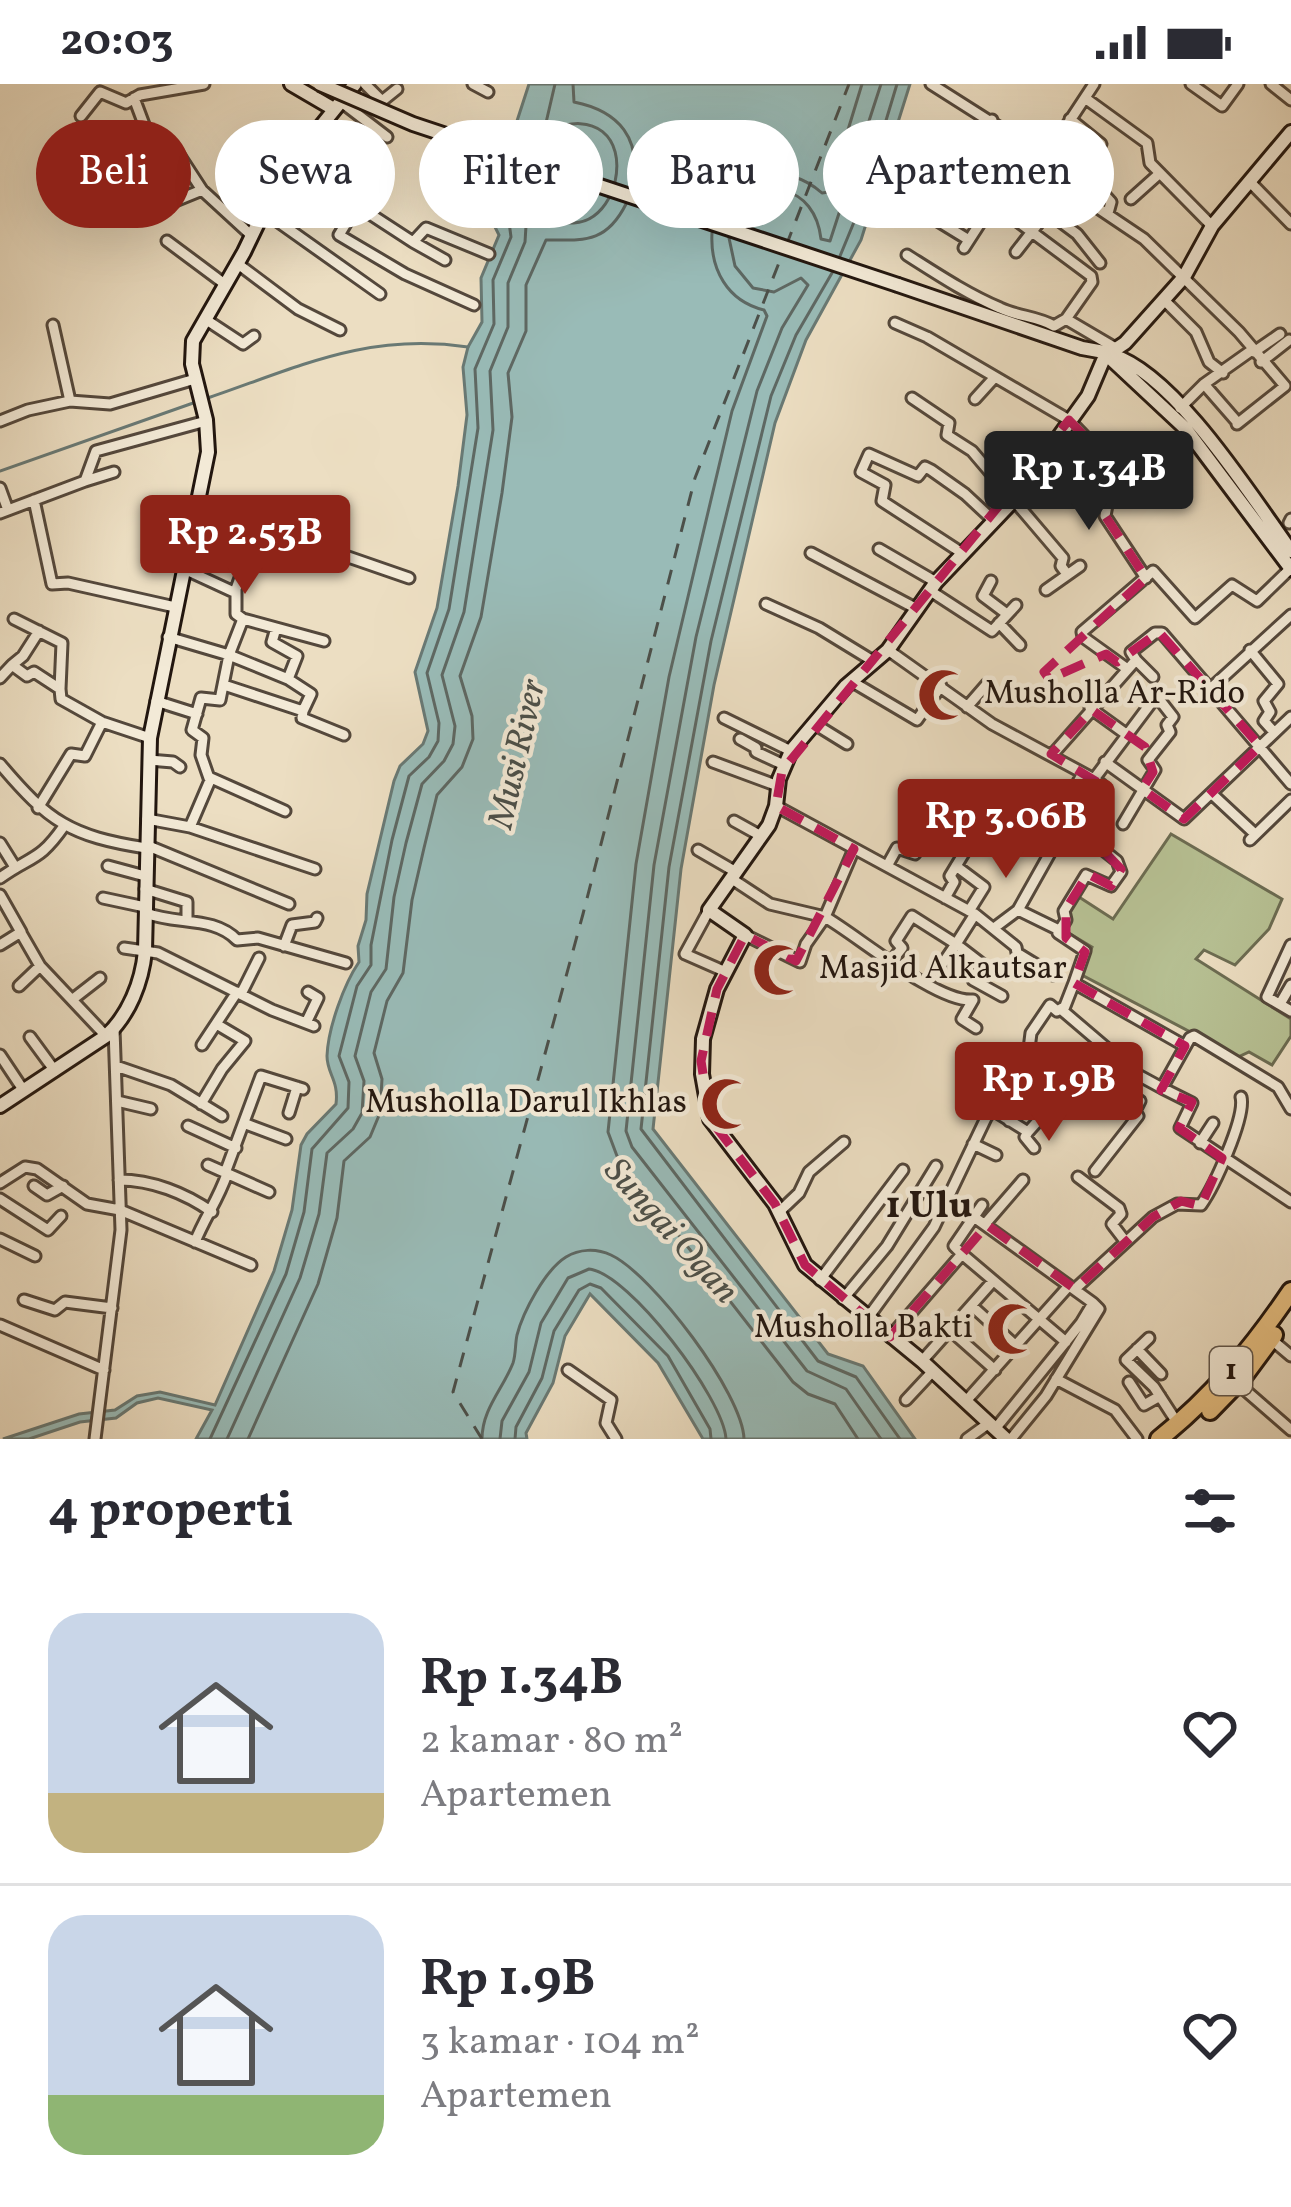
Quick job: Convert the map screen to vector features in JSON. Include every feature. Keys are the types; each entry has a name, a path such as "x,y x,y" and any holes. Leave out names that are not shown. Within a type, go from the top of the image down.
{"highway":[{"name":"1","path":"1214,1400 1291,1291"},
{"name":"1","path":"1159,1439 1178,1432 1237,1383 1291,1309"}],"street":[{"path":"81,116 100,92 124,103 204,84"},
{"path":"291,84 361,120"},
{"path":"320,84 413,124 1137,367 1217,450 1291,551"},
{"path":"472,84 488,92"},
{"path":"931,84 992,120"},
{"path":"1072,120 1094,84"},
{"path":"1191,84 1223,106 1238,84"},
{"path":"1270,84 1291,100"},
{"path":"323,120 354,85 382,101 398,88"},
{"path":"134,98 142,120"},
{"path":"1085,98 1147,143 1148,160 1212,226"},
{"path":"726,972 685,954 709,910 765,830 791,751 848,683 888,650 925,597 1012,502 1088,396 1109,354 1184,277 1212,226 1291,132"},
{"path":"191,172 202,190 252,236"},
{"path":"1131,199 1160,173"},
{"path":"1246,188 1291,224"},
{"path":"191,194 202,190"},
{"path":"1114,217 1184,277 1288,389 1237,423 1204,384"},
{"path":"0,1106 110,1032 135,992 145,951 150,738 208,452 192,346 256,228"},
{"path":"288,228 380,294"},
{"path":"325,253 343,228"},
{"path":"392,228 446,260"},
{"path":"413,242 426,228 489,254"},
{"path":"944,228 967,244 977,228"},
{"path":"907,255 976,298 1007,312 1033,314 1054,326 1066,319 1092,278 1027,228"},
{"path":"1016,251 1035,228"},
{"path":"1070,228 1100,262"},
{"path":"339,235 405,274 474,305"},
{"path":"166,242 216,302 243,344 254,336"},
{"path":"238,264 298,309 340,330"},
{"path":"1164,300 1196,332 1209,362 1223,373"},
{"path":"1066,319 1186,429 1291,568 1257,601 1232,585 1196,618 1156,571 1095,618 1082,635 1153,677"},
{"path":"895,323 1070,420 1114,467"},
{"path":"53,325 70,401"},
{"path":"1180,408 1204,384 1285,337"},
{"path":"975,399 995,376"},
{"path":"0,421 42,406 70,401 110,404 196,383"},
{"path":"912,398 949,423 946,435 972,451 1012,502 1039,525 1061,555 1067,574"},
{"path":"85,481 96,451 206,421"},
{"path":"1136,448 1114,467 1105,516 1146,578"},
{"path":"962,553 883,502 886,485 860,472 869,454 918,476 924,468 931,470 994,521"},
{"path":"0,489 4,511 113,472"},
{"path":"1112,484 1128,488 1136,500"},
{"path":"34,500 52,584 68,583 175,607"},
{"path":"198,505 410,578"},
{"path":"259,526 236,592 237,616 325,641"},
{"path":"879,549 925,597"},
{"path":"812,553 925,597 991,630 1016,604"},
{"path":"1046,590 1081,566"},
{"path":"184,569 236,592"},
{"path":"992,581 983,596 1020,644"},
{"path":"766,604 819,628 873,661"},
{"path":"1210,689 1291,615"},
{"path":"14,619 62,644 60,699 102,722 150,738"},
{"path":"190,827 206,770 203,738 192,730 201,698 219,701 243,620"},
{"path":"276,628 272,642 297,657 288,679"},
{"path":"0,678 39,632"},
{"path":"1052,754 1131,664 1131,652 1155,633 1162,634 1291,784"},
{"path":"168,637 288,679 311,694 302,718 344,735"},
{"path":"888,650 967,706 1102,785 1086,818 1104,830 1097,844 1120,866 1120,876 1110,886 1086,875 1064,910 1066,920 1059,930"},
{"path":"1250,650 1278,685 1264,701 1270,711 1264,722 1274,732"},
{"path":"11,665 60,688"},
{"path":"848,683 917,720 941,686"},
{"path":"967,706 988,684"},
{"path":"224,685 303,711"},
{"path":"1094,779 1156,698 1173,717 1167,725 1170,732 1147,760 1155,769 1123,824"},
{"path":"156,701 197,714"},
{"path":"1090,708 1126,734"},
{"path":"1105,762 1184,819 1291,717"},
{"path":"724,718 791,751"},
{"path":"38,808 70,757 85,756 102,722"},
{"path":"812,723 847,744"},
{"path":"740,739 784,765"},
{"path":"148,763 173,762 180,767"},
{"path":"713,762 778,786"},
{"path":"2,766 38,808 64,826 99,840 146,847 289,904"},
{"path":"206,770 285,811"},
{"path":"1067,802 1083,772"},
{"path":"887,866 897,848 916,854 933,818 942,818 957,788"},
{"path":"1210,793 1252,837 1291,800"},
{"path":"776,807 972,913 1016,947 1017,953 1053,975"},
{"path":"147,819 190,827 315,869"},
{"path":"734,821 765,830"},
{"path":"994,928 1018,910 1050,852 1007,822"},
{"path":"0,878 25,863 64,826"},
{"path":"0,843 25,863"},
{"path":"945,898 954,883 950,876 970,843"},
{"path":"709,910 745,935 800,962 806,944 826,917 854,849"},
{"path":"698,850 770,904 826,917 891,962 959,1000 973,1000"},
{"path":"108,866 187,902 187,918"},
{"path":"938,969 959,939 984,886 956,866"},
{"path":"0,895 20,918 20,933 40,966 110,1032 116,1066 120,1210 96,1433"},
{"path":"103,898 145,909 163,920 187,918 231,931 237,940 258,938 346,964"},
{"path":"867,1318 934,1227 991,1109 1035,1047 1030,1035 1050,1005 1058,1011 1062,1008 1074,983 1085,951 1059,930 1018,910"},
{"path":"891,962 902,948 896,941 910,916 959,939 982,963 973,979 1002,996"},
{"path":"284,946 292,925 313,923 317,918"},
{"path":"0,945 20,933"},
{"path":"745,935 726,972 703,1039 707,1110 717,1130 779,1212 796,1252 820,1280 927,1366 1000,1433"},
{"path":"1291,945 1287,969 1267,997 1291,1011"},
{"path":"124,948 158,953 310,1024 318,998 308,992"},
{"path":"202,1045 259,958"},
{"path":"19,986 40,966"},
{"path":"73,999 100,978"},
{"path":"1074,983 1185,1046"},
{"path":"976,1028 962,1019 982,985"},
{"path":"1280,1004 1291,985"},
{"path":"1062,1008 1138,1075 1192,1103 1179,1126 1291,1202"},
{"path":"198,1101 244,1039 218,1024"},
{"path":"1162,1088 1195,1036 1278,1087 1291,1109"},
{"path":"30,1037 55,1070"},
{"path":"0,1054 25,1091"},
{"path":"1020,1064 1060,1096 1025,1137 1034,1148"},
{"path":"116,1066 172,1084 222,1116"},
{"path":"1095,1171 1138,1116 1135,1111 1140,1101 1125,1092 1138,1075"},
{"path":"195,1242 205,1217 212,1213 261,1076 300,1088 289,1113"},
{"path":"1009,1121 1027,1092"},
{"path":"966,1401 1039,1319 1125,1241 1174,1205 1202,1205 1242,1111 1240,1097"},
{"path":"117,1101 151,1109"},
{"path":"991,1109 1028,1132"},
{"path":"1200,1143 1213,1123"},
{"path":"246,1124 286,1139"},
{"path":"188,1126 236,1148"},
{"path":"779,1212 799,1193 808,1172 844,1142"},
{"path":"973,1144 996,1155"},
{"path":"208,1165 269,1192"},
{"path":"843,1299 886,1246 936,1166"},
{"path":"0,1183 30,1167 87,1204 120,1210 251,1265"},
{"path":"820,1280 903,1170"},
{"path":"1078,1177 1119,1208 1121,1215 1112,1224 1125,1241"},
{"path":"119,1180 144,1180 212,1213"},
{"path":"985,1224 1023,1180"},
{"path":"34,1186 47,1195 63,1186"},
{"path":"0,1199 48,1230 62,1216"},
{"path":"982,1205 954,1246 1066,1342"},
{"path":"968,1439 1000,1433 1056,1379 1093,1303 974,1217"},
{"path":"0,1239 35,1256"},
{"path":"890,1337 962,1254"},
{"path":"906,1400 950,1330 993,1281"},
{"path":"25,1300 55,1310 63,1302 112,1308"},
{"path":"972,1306 1016,1346"},
{"path":"0,1325 104,1370"},
{"path":"1000,1433 1066,1342 1084,1325"},
{"path":"950,1330 994,1370"},
{"path":"1149,1338 1126,1360 1160,1396 1178,1432"},
{"path":"1271,1340 1291,1356"},
{"path":"1137,1349 1161,1374"},
{"path":"568,1370 610,1398 606,1423 616,1439"},
{"path":"1056,1379 1115,1410 1137,1439"},
{"path":"1129,1382 1144,1405 1160,1396"},
{"path":"1237,1383 1291,1430"}],"highlighted area":[{"path":"1069,420 1114,467 1104,514 1146,578 1044,672 1049,679 1106,654 1117,662 1159,632 1260,746 1184,819 1142,789 1153,772 1145,747 1092,710 1051,754 1102,785 1085,818 1104,830 1098,845 1121,869 1111,886 1088,874 1066,909 1066,938 1085,952 1074,983 1185,1046 1161,1090 1192,1102 1179,1128 1222,1158 1201,1206 1181,1201 1153,1217 1075,1289 987,1225 890,1337 805,1265 775,1204 710,1119 701,1061 717,989 745,935 796,961 854,849 776,806 782,771"}],"green space":[{"path":"1171,834 1282,899 1269,929 1235,965 1204,950 1196,959 1291,1019 1291,1036 1272,1065 1249,1052 1238,1057 1080,974 1092,947 1057,926 1079,897 1113,919"}],"water":[{"path":"529,84 910,84 899,120 823,120 823,228 865,228 806,340 775,423 714,685 681,869 653,1129 828,1354 863,1366 915,1439 703,1439 658,1363 590,1294 565,1336 553,1383 527,1439 196,1439 212,1410 158,1398 137,1403 116,1418 80,1422 29,1439 3,1439 79,1414 115,1410 137,1396 160,1392 215,1405 274,1271 292,1210 301,1145 336,1104 328,1045 338,1007 359,962 367,894 394,781 428,731 415,672 437,608 467,415 463,367 482,322 481,278 499,235 496,228 603,228 603,120 517,120"}],"waterway":[{"path":"205,399 365,348 398,344 468,347"},
{"path":"0,471 196,402"}],"ferry route":[{"path":"786,246 849,84"},
{"path":"482,1439 453,1392 695,478 782,255"}],"place":[{"name":"Musholla Ar-Rido","path":"944,695"},
{"name":"Masjid Alkautsar","path":"779,970"},
{"name":"Musholla Darul Ikhlas","path":"727,1104"},
{"name":"Musholla Bakti","path":"1013,1329"}],"district":[{"name":"1 Ulu","path":"929,1207"}],"water label":[{"name":"Musi River","path":"519,754"},
{"name":"Sungai Ogan","path":"670,1232"}]}
